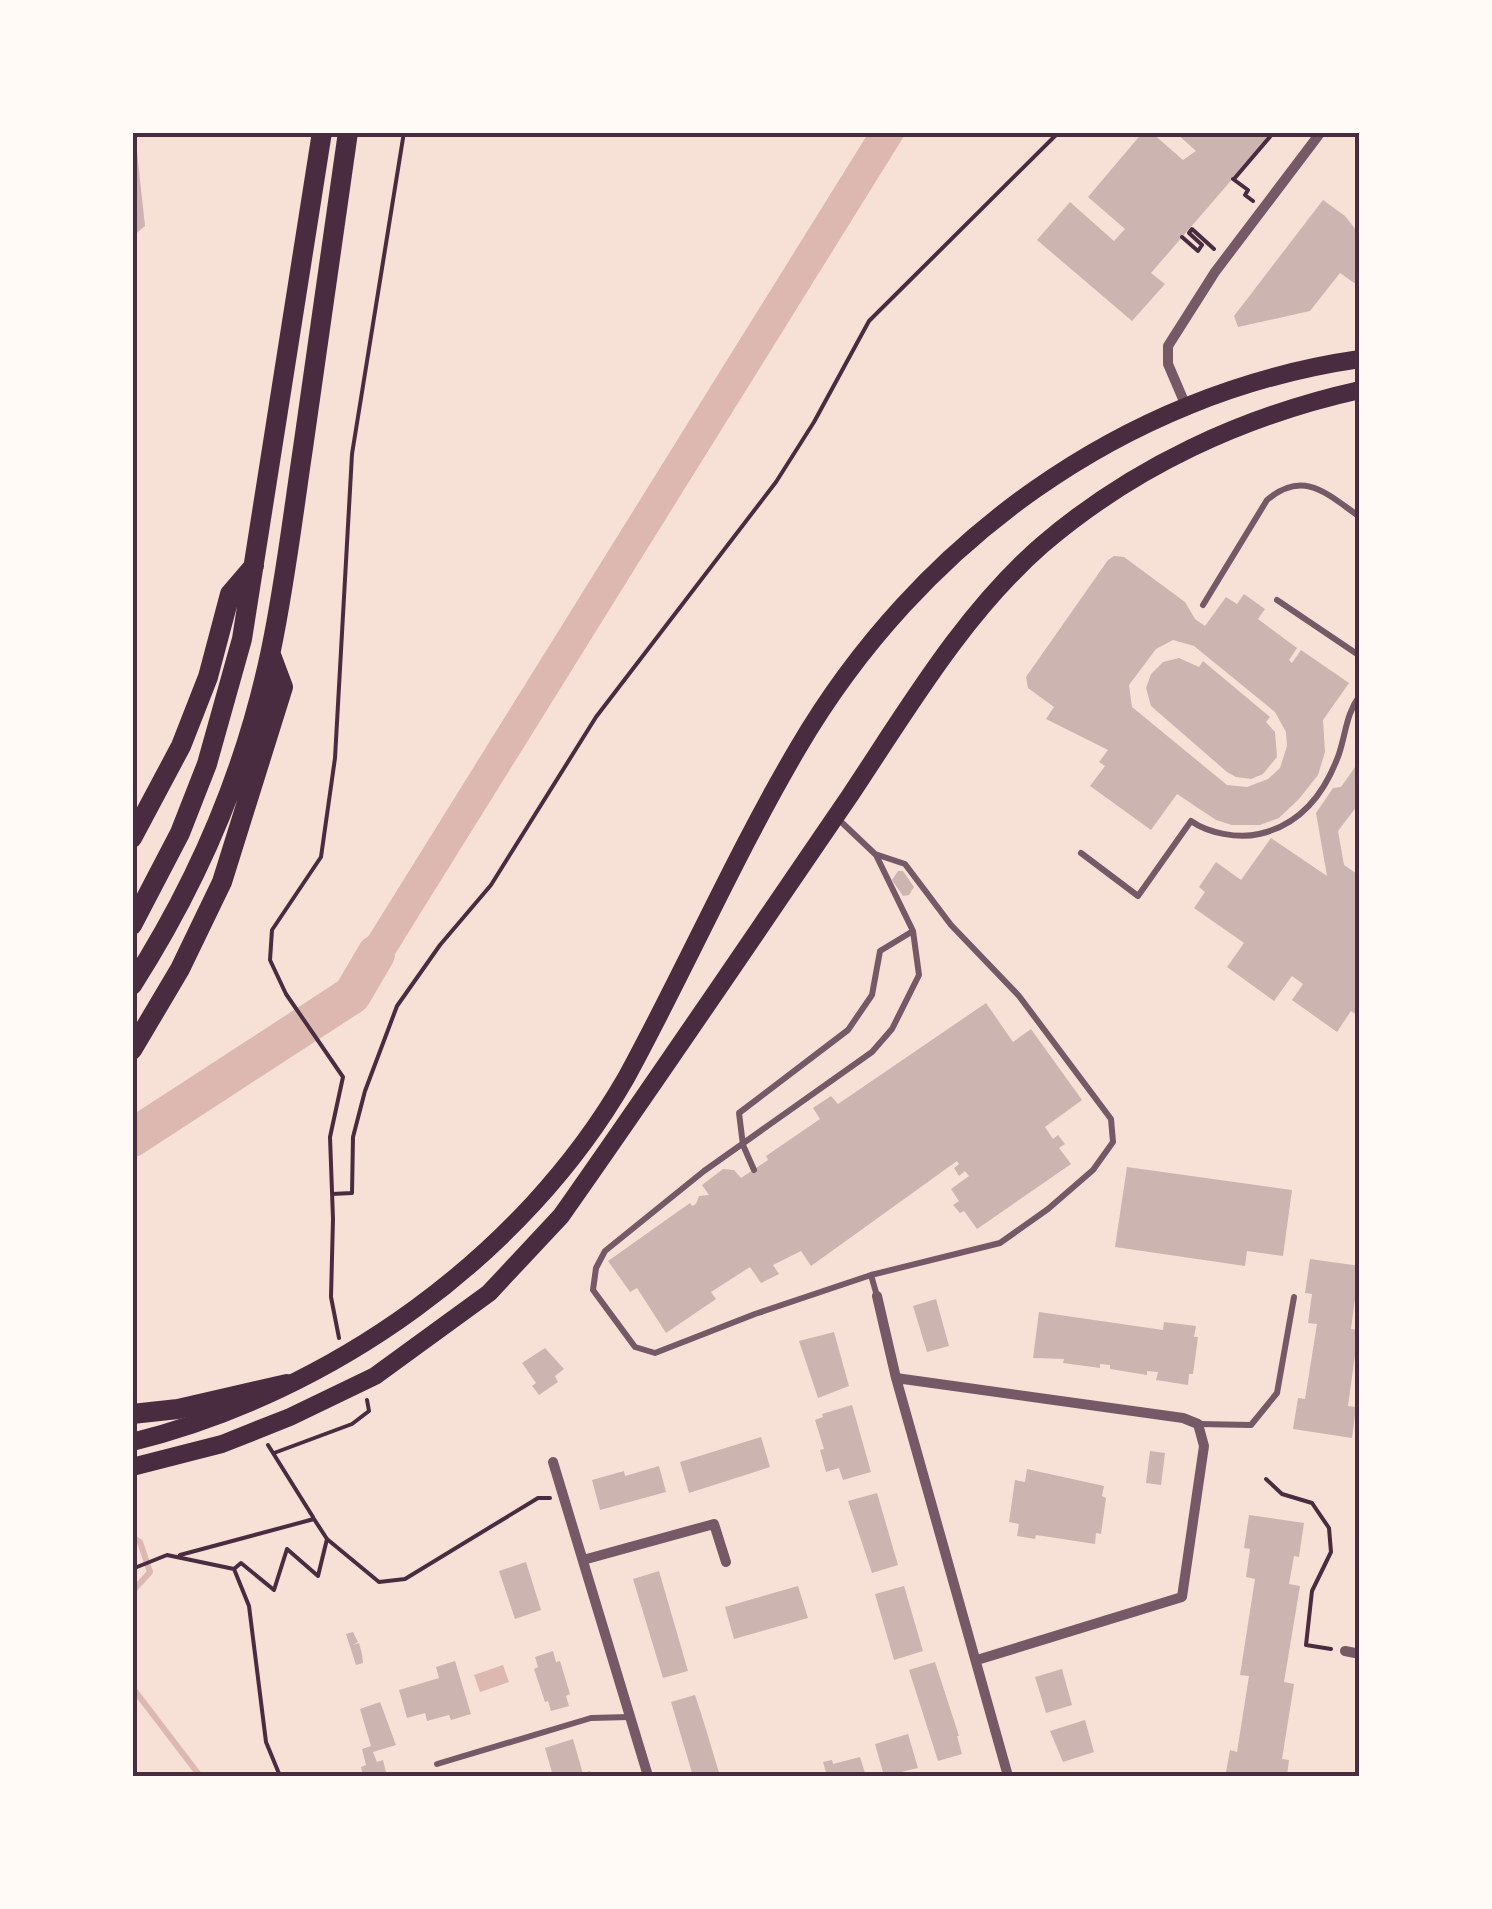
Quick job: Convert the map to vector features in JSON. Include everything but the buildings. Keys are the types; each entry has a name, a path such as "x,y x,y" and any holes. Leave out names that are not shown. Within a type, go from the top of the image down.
{"highway":[{"path":"132,925 180,833 207,764 238,654 322,132"},
{"path":"132,985 168,926 207,849 236,778 270,653 348,132"},
{"path":"132,838 181,746 208,677 230,594 255,565"},
{"path":"132,1050 180,969 222,882 283,688 270,653"},
{"path":"132,1414 178,1409 287,1384"}],"main road":[{"path":"132,1442 232,1412 375,1336 439,1289 529,1207 572,1159 611,1104 798,748 846,675 901,606 943,564 1031,491 1108,443 1186,406 1262,379 1360,359"},
{"path":"132,1468 194,1452 255,1430 359,1385 416,1350 489,1293 561,1216 961,634 1008,578 1043,545 1107,496 1182,453 1282,410 1360,390"}],"street":[{"path":"1186,406 1168,364 1168,346 1224,259 1321,132"},
{"path":"878,1296 896,1378 1008,1776"},
{"path":"896,1378 1183,1418 1198,1424 1204,1446 1182,1598 978,1660"},
{"path":"553,1462 648,1776"},
{"path":"583,1560 714,1524 726,1562"},
{"path":"1346,1652 1360,1654"}],"lane":[{"path":"1203,604 1267,500 1280,489 1296,485 1318,488 1360,517"},
{"path":"1277,600 1360,656"},
{"path":"1080,853 1138,896 1190,821 1228,835 1251,836 1280,830 1302,816 1324,783 1339,754 1349,709 1360,695"},
{"path":"836,816 875,854 913,931 919,975 892,1029 872,1052 704,1170 605,1252 596,1268 594,1290 634,1347 655,1353 871,1275 1000,1242 1092,1170 1113,1142 1111,1119 1019,996 951,925 905,864 875,854"},
{"path":"754,1170 744,1145 740,1112 848,1030 872,996 880,951 913,931"},
{"path":"871,1275 878,1296"},
{"path":"1198,1424 1251,1425 1276,1393 1294,1298"},
{"path":"437,1764 590,1718 630,1717"}],"path":[{"path":"342,1355 331,1297 330,1137 343,1077 286,994 270,960 272,930 322,857 335,758 352,454 404,132"},
{"path":"331,1194 352,1193 353,1137 365,1091 398,1006 440,945 491,885 596,717 776,482 869,321 1058,132"},
{"path":"1262,209 1234,179 1274,132"},
{"path":"1182,237 1198,251 1202,246 1188,233 1192,229 1224,259"},
{"path":"274,1452 352,1424 369,1411 359,1385"},
{"path":"255,1430 274,1452 327,1539 379,1582 405,1579 538,1498 564,1498"},
{"path":"1266,1479 1282,1494 1312,1503 1330,1528 1331,1552 1312,1591 1306,1645 1346,1652"},
{"path":"180,1555 314,1519"},
{"path":"234,1569 241,1562 274,1590 287,1549 318,1576 327,1539"},
{"path":"132,1569 167,1555 180,1555 234,1569"},
{"path":"234,1569 249,1606 266,1742 280,1776"}],"shaded area":[{"path":"869,132 906,133 359,1012 352,995 340,982"},
{"path":"503,1665 509,1682 480,1692 474,1675"}],"waterway":[{"path":"132,1138 352,995 376,954"},
{"path":"132,1537 140,1542 150,1572 132,1592"},
{"path":"132,1687 200,1776"}]}
